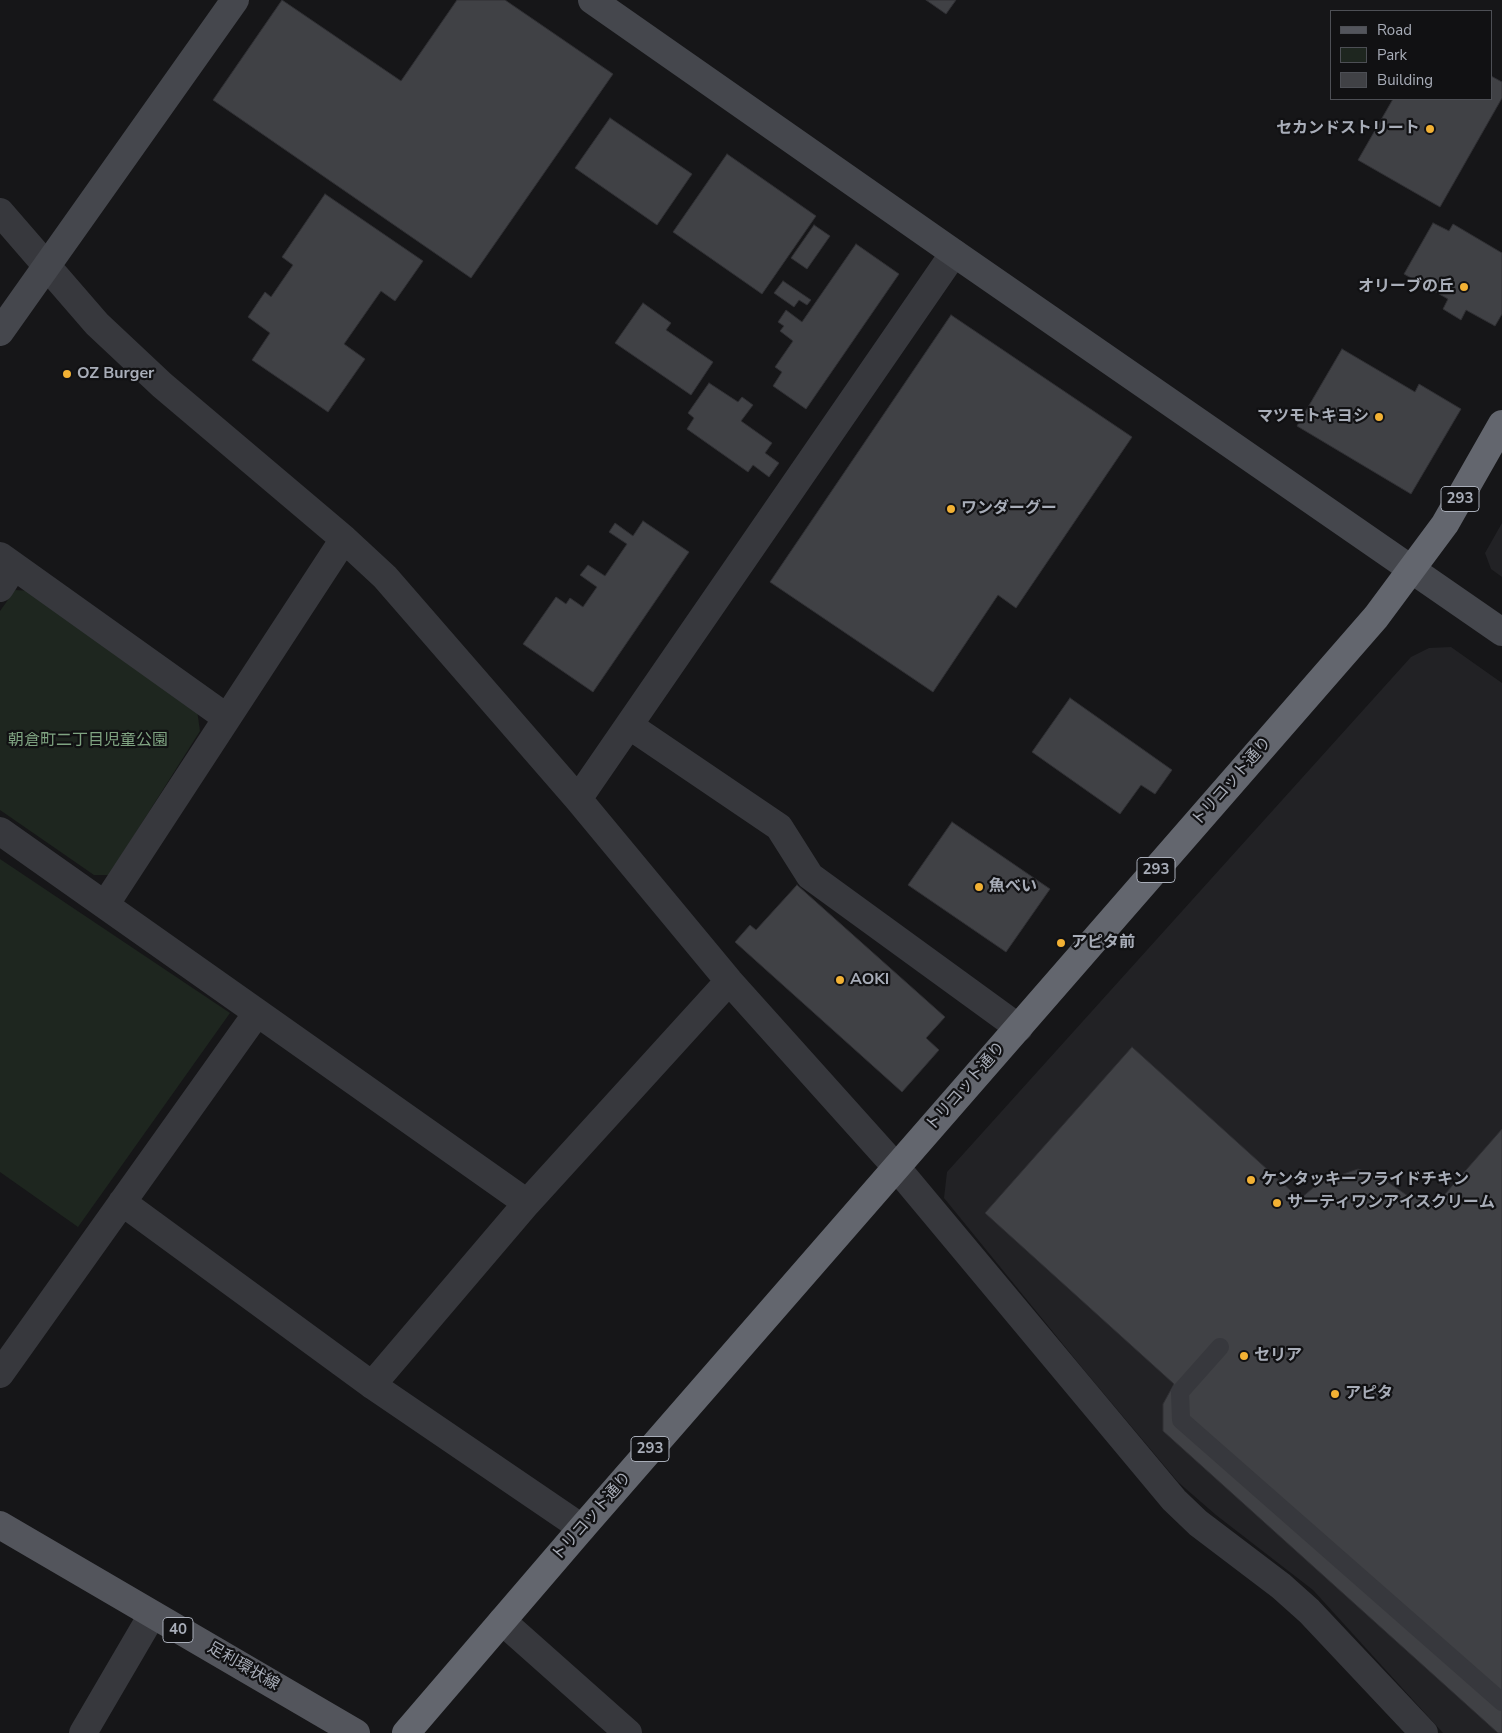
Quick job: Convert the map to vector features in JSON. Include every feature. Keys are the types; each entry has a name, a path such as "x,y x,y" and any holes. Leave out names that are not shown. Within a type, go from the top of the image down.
{"highway":[{"name":"トリコット通り","path":"406,1733 582,1528 1376,617 1445,524 1502,424"}],"main road":[{"name":"足利環状線","path":"0,1525 356,1733"}],"street":[{"path":"0,332 46,264 235,0"},
{"path":"592,0 1502,632"},
{"path":"0,212 97,324 162,385 344,539 385,577 578,799 729,981 896,1167 1174,1500 1198,1523 1281,1586 1309,1610 1424,1733"},
{"path":"578,799 954,253"},
{"path":"105,905 344,539"},
{"path":"5,570 227,718"},
{"path":"630,726 779,827 810,876 1019,1028"},
{"path":"0,831 527,1203"},
{"path":"372,1385 527,1203 729,981"},
{"path":"0,1374 257,1013"},
{"path":"122,1202 372,1385 582,1528"},
{"path":"83,1733 152,1615"},
{"path":"502,1621 628,1733"}],"lane":[{"path":"1220,1347 1180,1392 1181,1420 1502,1702"}],"shaded area":[{"path":"1502,523 1502,577 1491,569 1485,553"},
{"path":"1451,647 1502,683 1502,1733 1443,1733 1313,1590 1216,1515 1178,1482 944,1198 947,1172 1411,657 1429,648"}],"green space":[{"name":"朝倉町二丁目児童公園","path":"15,590 30,591 197,710 200,731 109,875 94,875 0,810 0,611"},
{"path":"0,859 230,1013 78,1227 0,1172"}],"building":[{"path":"282,0 401,81 457,0 505,0 613,74 471,278 213,100"},
{"path":"926,0 956,0 946,14"},
{"name":"セカンドストリート","path":"1492,77 1502,82 1502,98 1440,207 1358,160 1392,100 1492,100"},
{"path":"610,118 692,174 657,225 575,168"},
{"path":"727,154 816,216 762,294 673,232"},
{"path":"325,194 423,261 395,301 381,291 344,344 365,359 328,412 252,360 270,333 248,317 265,292 271,297 293,265 282,257"},
{"name":"オリーブの丘","path":"1433,223 1449,231 1453,224 1502,253 1502,314 1495,326 1466,310 1461,320 1443,309 1448,299 1404,274"},
{"path":"814,225 830,236 807,269 791,258"},
{"path":"856,244 899,274 806,409 773,386 782,372 775,367 793,341 780,331 784,326 778,322 786,310 802,322"},
{"path":"783,281 811,300 807,305 799,300 794,307 774,293"},
{"path":"643,303 671,323 666,330 713,362 691,395 615,343"},
{"name":"ワンダーグー","path":"951,315 1132,437 1016,608 998,595 933,692 770,582"},
{"name":"マツモトキヨシ","path":"1342,349 1415,392 1419,384 1461,409 1411,494 1297,426"},
{"path":"709,383 738,402 742,397 753,405 741,421 772,443 765,453 779,463 769,477 753,465 748,472 687,429 694,418 688,413"},
{"path":"643,521 689,552 593,692 523,644 556,597 566,604 570,598 583,607 597,587 580,575 588,565 605,576 627,544 609,532 615,523 633,536"},
{"path":"1070,698 1172,770 1155,794 1141,785 1120,814 1032,752"},
{"name":"魚べい","path":"952,822 1050,889 1006,952 908,885"},
{"name":"AOKI","path":"797,885 945,1017 926,1038 939,1050 902,1092 735,942 750,925 756,930"},
{"name":"アピタ","path":"1132,1047 1300,1199 1320,1182 1358,1169 1382,1178 1408,1196 1438,1202 1502,1129 1502,1733 1498,1733 1163,1431 1163,1404 1174,1384 985,1213"}],"place":[{"name":"セカンドストリート","path":"1430,129"},
{"name":"オリーブの丘","path":"1464,287"},
{"name":"OZ Burger","path":"67,374"},
{"name":"マツモトキヨシ","path":"1379,417"},
{"name":"ワンダーグー","path":"951,509"},
{"name":"魚べい","path":"979,887"},
{"name":"アピタ前","path":"1061,943"},
{"name":"AOKI","path":"840,980"},
{"name":"ケンタッキーフライドチキン","path":"1251,1180"},
{"name":"サーティワンアイスクリーム","path":"1277,1203"},
{"name":"セリア","path":"1244,1356"},
{"name":"アピタ","path":"1335,1394"}]}
